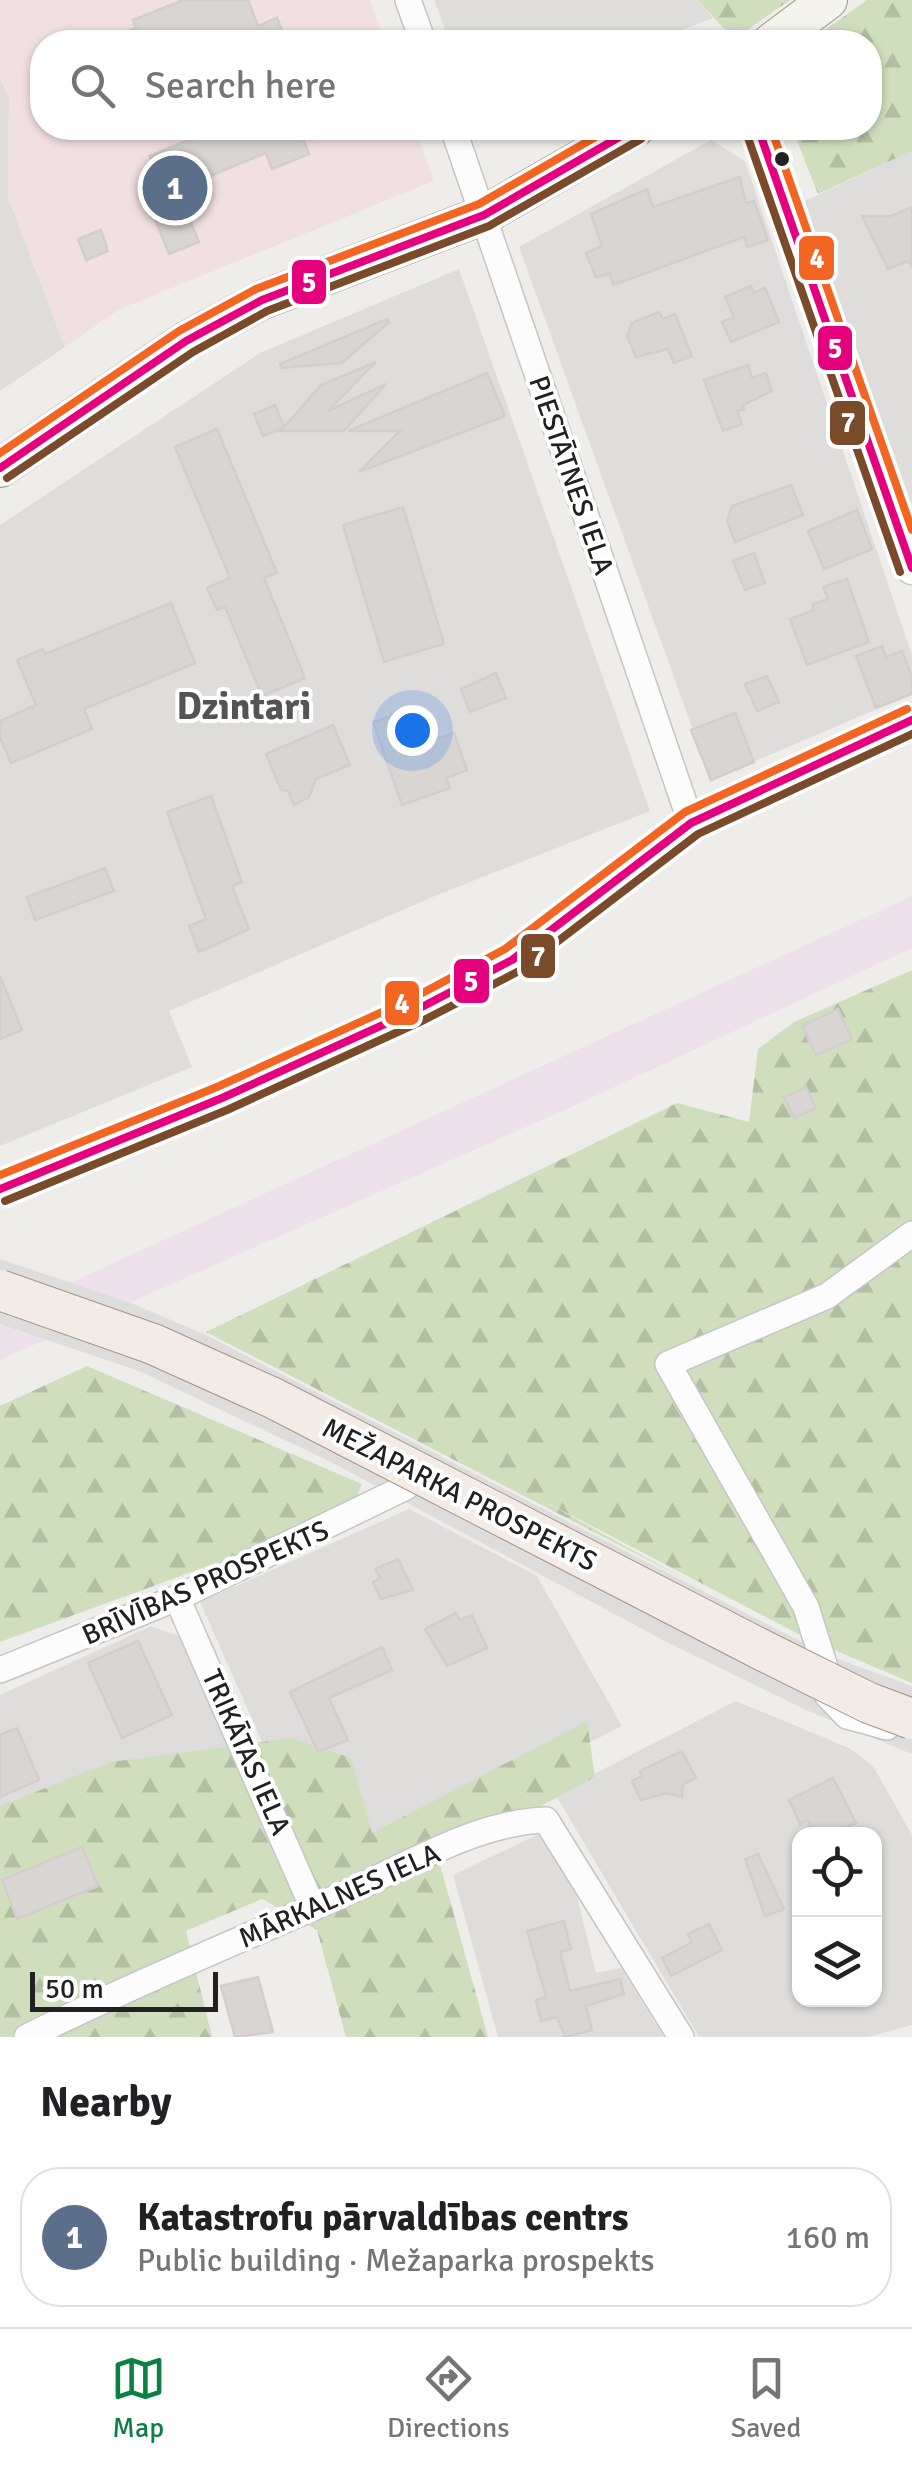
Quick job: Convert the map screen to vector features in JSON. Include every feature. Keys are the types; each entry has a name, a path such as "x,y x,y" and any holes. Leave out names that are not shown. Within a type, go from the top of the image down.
{"main road":[{"path":"788,30 828,0"},
{"path":"0,468 186,341 262,300 484,215 614,140"},
{"name":"MEŽAPARKA PROSPEKTS","path":"0,1290 153,1344 272,1398 870,1704 905,1730"}],"street":[{"path":"408,0 419,30"},
{"name":"PIESTĀTNES IELA","path":"457,140 691,823"},
{"path":"762,140 912,568"},
{"path":"0,1190 332,1051 512,960 691,823 912,720"},
{"path":"905,1730 847,1716 826,1695 822,1656 806,1607 668,1364 826,1296 912,1234"},
{"name":"BRĪVĪBAS PROSPEKTS","path":"0,1670 177,1598 406,1487"},
{"name":"TRIKĀTAS IELA","path":"177,1598 313,1908"},
{"name":"MĀRKALNES IELA","path":"27,2037 140,1982 518,1821 546,1820 681,2037"}],"shaded area":[{"path":"0,0 370,0 381,30 30,30 30,140 419,140 434,181 118,310 65,347 8,197 9,98 0,77"},
{"path":"434,0 697,0 713,18 682,30 445,30"},
{"path":"0,77 9,98 8,197 65,347 0,391"},
{"path":"711,140 745,161 912,655 912,694 711,780 519,247"},
{"path":"912,151 912,505 803,202"},
{"path":"459,269 650,811 435,896 169,1011 192,1067 0,1146 0,525 260,353"},
{"path":"912,896 912,948 576,1105 0,1360 0,1315"},
{"path":"409,1509 537,1576 622,1726 323,1879 200,1602"},
{"path":"151,1626 179,1636 232,1754 0,2034 0,1695"},
{"path":"736,1701 849,1748 873,1766 912,1835 912,2025 868,2037 699,2037 555,1794"},
{"path":"539,1834 576,1893 596,1973 621,1968 664,2037 498,2037 453,1875"}],"green space":[{"path":"697,0 790,0 747,30 725,30"},
{"path":"867,0 912,0 912,151 818,194 797,140 882,140 882,30 825,30"},
{"path":"912,970 912,1683 806,1638 540,1499 685,1579 206,1332 677,1103 749,1122 758,1049 794,1022"},
{"path":"87,1366 362,1484 350,1514 0,1642 0,1406"},
{"path":"587,1721 595,1777 439,1861 488,2037 346,2037 317,1930 262,1899 186,1931 212,2037 0,2037 0,1806 111,1762 291,1738 351,1758 372,1833"}],"pier":[{"path":"0,1259 131,1303 206,1335 827,1655 912,1686 912,1754 804,1709 663,1640 329,1461 139,1371 0,1324"}],"building":[{"path":"183,0 248,0 258,26 277,18 282,30 131,30 136,28 133,20"},
{"path":"189,140 304,140 309,154 272,169 266,153 166,194 150,156"},
{"path":"740,177 746,203 754,201 768,240 747,247 744,237 613,285 610,274 596,277 586,253 602,246 591,214 647,189 653,207"},
{"path":"178,192 199,242 169,254 149,204"},
{"path":"912,207 912,267 908,261 888,269 862,216 891,216"},
{"path":"101,230 108,251 86,260 78,239"},
{"path":"751,286 754,293 765,288 779,322 731,342 722,322 734,317 725,297"},
{"path":"659,312 663,319 675,314 692,356 674,363 668,349 636,357 627,336 632,323"},
{"path":"387,319 389,322 342,363 281,368 280,364"},
{"path":"376,362 328,411 386,384 344,431 280,431 321,385"},
{"path":"748,365 752,378 766,373 772,391 743,405 744,409 737,411 742,424 723,431 704,380"},
{"path":"487,373 505,416 359,472 400,431 348,431"},
{"path":"275,405 284,427 263,436 254,414"},
{"path":"217,429 277,573 264,578 305,678 262,696 225,607 217,610 207,588 230,578 175,447"},
{"path":"791,485 803,515 735,542 727,521 732,506"},
{"path":"403,507 444,644 384,662 343,525"},
{"path":"857,510 872,549 824,569 808,531"},
{"path":"754,553 765,583 745,590 733,561"},
{"path":"847,579 869,642 807,665 790,619 814,610 812,604 828,599 823,587"},
{"path":"171,603 195,663 84,709 92,729 11,763 0,738 0,721 36,705 17,660 43,649 45,654"},
{"path":"882,646 886,657 902,651 912,677 912,694 876,708 856,656"},
{"path":"496,673 506,698 470,712 461,689"},
{"path":"767,676 779,702 757,711 745,684"},
{"path":"399,713 402,722 413,719 422,744 454,733 467,770 446,778 450,788 402,805 373,722"},
{"path":"735,713 754,762 711,780 691,730"},
{"path":"333,725 350,765 316,779 309,797 294,805 288,791 281,790 266,754"},
{"path":"211,796 242,882 232,886 249,929 199,952 189,926 206,919 167,812"},
{"path":"105,868 114,891 35,920 27,897"},
{"path":"0,976 22,1030 0,1039"},
{"path":"838,1009 852,1039 816,1055 802,1026"},
{"path":"806,1087 816,1108 794,1118 784,1097"},
{"path":"398,1559 413,1590 381,1599 373,1582 380,1578 375,1569"},
{"path":"456,1613 460,1620 472,1615 487,1648 447,1666 425,1629"},
{"path":"138,1641 172,1715 122,1738 88,1663"},
{"path":"382,1647 392,1670 329,1698 348,1740 318,1752 290,1692"},
{"path":"17,1728 39,1780 0,1797 0,1735"},
{"path":"682,1751 696,1778 683,1784 682,1797 667,1793 641,1800 632,1781 642,1776 640,1771"},
{"path":"833,1778 856,1823 847,1827 810,1827 807,1820 800,1824 789,1800"},
{"path":"82,1847 98,1886 17,1919 2,1880"},
{"path":"758,1854 784,1909 765,1916 745,1859"},
{"path":"564,1921 571,1949 560,1952 570,1991 620,1979 624,1994 586,2006 592,2030 565,2037 557,2017 541,2021 536,2000 546,1997 527,1931"},
{"path":"709,1924 722,1950 671,1976 662,1958 692,1942 688,1934"},
{"path":"258,1977 273,2032 235,2037 221,1986"}],"transit line":[{"name":"4","path":"0,453 179,331 256,289 479,204 590,140"},
{"name":"5","path":"0,468 186,341 262,300 484,215 614,140"},
{"name":"7","path":"7,478 193,352 267,311 489,226 639,140"},
{"name":"7","path":"749,140 900,572"},
{"name":"5","path":"762,140 912,568"},
{"name":"4","path":"775,140 912,530"},
{"name":"4","path":"0,1175 217,1087 413,998 505,949 685,812 907,709"},
{"name":"5","path":"0,1189 222,1098 418,1009 512,960 691,823 912,720"},
{"name":"7","path":"5,1201 227,1110 424,1020 519,971 698,834 912,734"}],"place":[{"name":"Katastrofu pārvaldības centrs","path":"175,188"}],"district":[{"name":"Dzintari","path":"244,706"}]}
